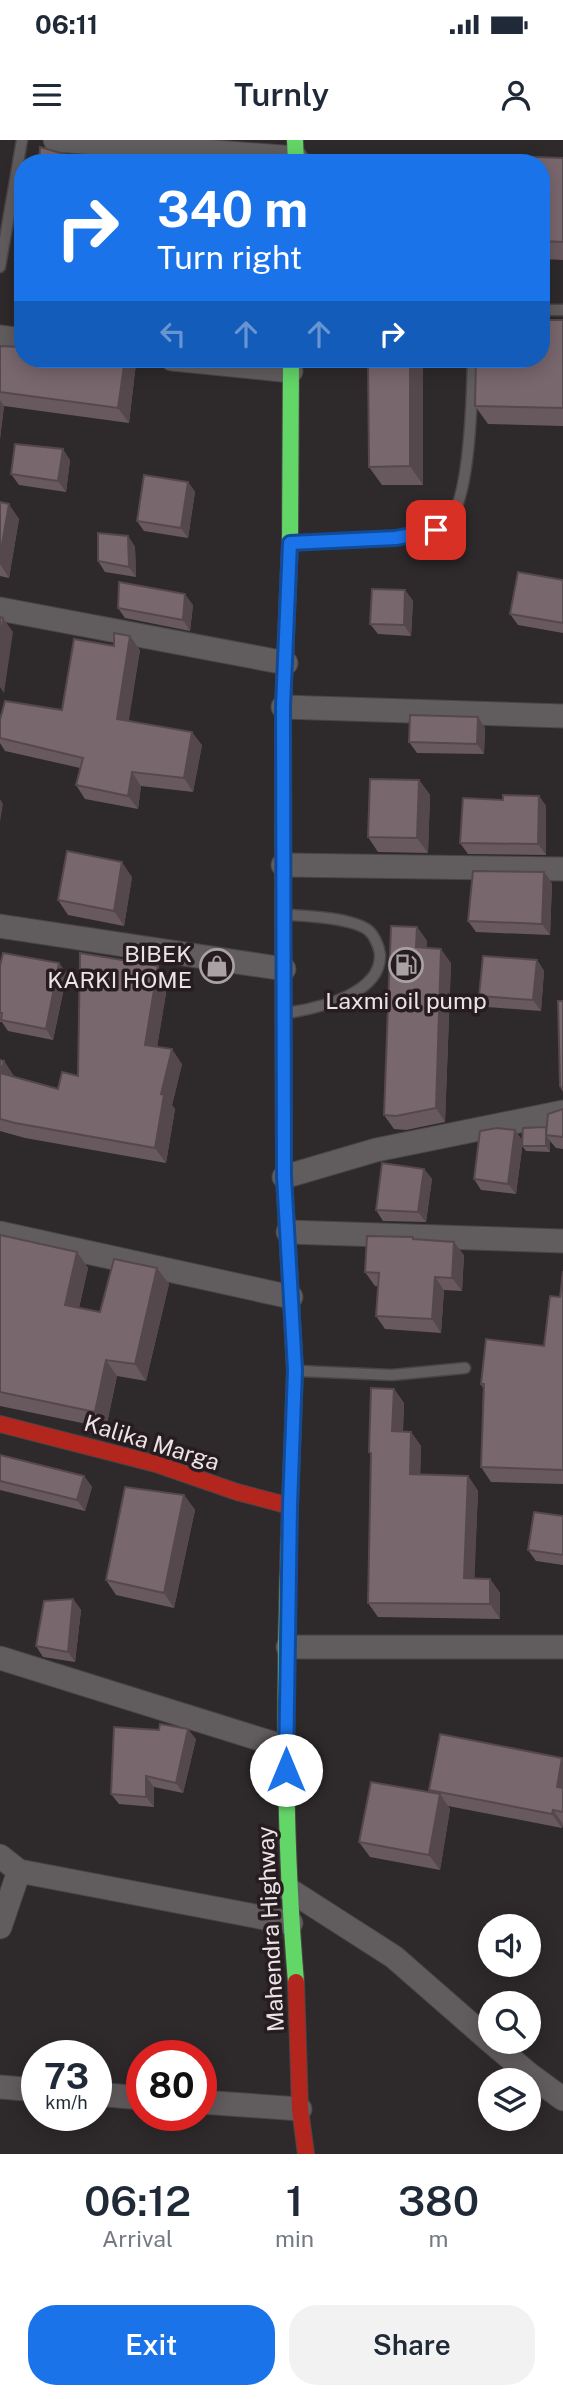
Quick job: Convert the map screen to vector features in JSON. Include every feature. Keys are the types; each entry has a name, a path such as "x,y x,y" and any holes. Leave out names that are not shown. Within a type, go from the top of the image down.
{"main road":[{"name":"Mahendra Highway","path":"291,368 290,543 283,707 284,1177 295,1370 285,1747 288,1889 297,1998 300,2109 306,2154"},
{"name":"Kalika Marga","path":"0,1424 143,1461 237,1492 290,1506"}],"street":[{"path":"55,140 296,154"},
{"path":"0,609 286,663"},
{"path":"283,707 563,716"},
{"path":"283,865 563,869"},
{"path":"0,926 284,969"},
{"path":"284,1177 376,1150 563,1112"},
{"path":"288,1232 563,1241"},
{"path":"0,1233 291,1297"},
{"path":"288,1647 563,1647"},
{"path":"0,1658 285,1747"},
{"path":"0,1856 19,1871 291,1923"},
{"path":"0,1927 19,1871"},
{"path":"288,1889 394,1957 478,2031"},
{"path":"505,2054 563,2099"},
{"path":"0,2087 21,2089"},
{"path":"217,2103 300,2109"}],"lane":[{"path":"0,267 14,186"},
{"path":"290,543 396,538 436,530 448,524 456,515 466,471 472,368"},
{"path":"283,915 328,918 364,928 371,932 379,948 380,962 365,985 356,991 324,1006 285,1013"},
{"path":"295,1370 392,1375 465,1368"}],"building":[{"path":"40,147 64,154 40,154"},
{"path":"550,158 563,158 563,242 550,241"},
{"path":"550,320 563,320 563,408 475,406 476,368 550,368"},
{"path":"0,346 14,347 14,368 124,368 118,408 0,392"},
{"path":"368,368 410,368 410,466 369,467"},
{"path":"15,444 63,449 58,481 11,474"},
{"path":"144,475 188,482 181,528 137,521"},
{"path":"0,502 9,504 0,556"},
{"path":"98,533 128,536 129,567 98,561"},
{"path":"518,572 563,580 563,623 510,614"},
{"path":"119,582 185,594 183,620 118,608"},
{"path":"372,589 405,590 404,625 370,624"},
{"path":"0,617 3,618 0,641"},
{"path":"114,633 130,636 117,719 192,732 184,778 132,772 128,796 76,785 83,758 0,738 0,720 5,701 62,710 74,639 114,646"},
{"path":"410,715 478,717 477,744 409,742"},
{"path":"370,779 419,780 417,838 368,837"},
{"path":"503,795 539,796 538,844 460,843 463,798 503,800"},
{"path":"67,851 122,862 114,911 58,900"},
{"path":"473,871 544,872 542,924 468,921"},
{"path":"391,926 417,927 416,947 441,949 436,1108 396,1116 384,1115"},
{"path":"3,953 59,963 46,1029 1,1020 0,966"},
{"path":"80,953 158,966 145,1045 172,1049 161,1094 164,1095 155,1148 0,1119 0,1073 58,1089 62,1072 78,1076"},
{"path":"483,956 537,960 533,1000 479,996"},
{"path":"558,1001 563,1001 563,1090 560,1086"},
{"path":"563,1109 563,1137 546,1135 548,1114"},
{"path":"546,1127 546,1146 522,1146 523,1128"},
{"path":"497,1128 515,1130 508,1184 474,1179 480,1131"},
{"path":"382,1163 424,1169 418,1212 376,1210"},
{"path":"0,1235 77,1252 65,1305 100,1312 114,1259 157,1268 135,1364 106,1360 95,1412 0,1392"},
{"path":"367,1236 413,1237 454,1242 452,1278 435,1277 432,1319 376,1316 379,1273 365,1272"},
{"path":"563,1271 563,1470 481,1467 484,1384 481,1384 486,1339 544,1346 550,1296 560,1297"},
{"path":"371,1388 394,1389 392,1431 411,1432 410,1474 468,1476 464,1578 490,1579 490,1604 368,1603"},
{"path":"0,1455 84,1476 77,1500 0,1481"},
{"path":"125,1487 184,1495 164,1593 106,1580"},
{"path":"534,1512 563,1516 563,1555 528,1550"},
{"path":"73,1599 68,1652 36,1646 44,1601"},
{"path":"160,1724 188,1729 176,1783 146,1776 146,1797 111,1794 114,1727 159,1730"},
{"path":"440,1734 562,1758 557,1787 563,1788 563,1812 553,1810 552,1814 429,1790"},
{"path":"371,1782 440,1794 429,1855 359,1842"}],"traffic: fast":[{"path":"295,140 296,154"},
{"path":"283,916 283,707 290,543 291,368"},
{"path":"292,1452 286,1784 296,1982"}],"traffic: jam":[{"path":"283,916 284,1177 295,1370 292,1452"},
{"path":"0,1424 156,1464 237,1492 290,1506"},
{"path":"296,1982 300,2109 306,2154"}],"place":[{"name":"Laxmi oil pump","path":"406,965"},
{"name":"BIBEK KARKI HOME","path":"217,966"}],"route":[{"path":"286,1770 295,1370 284,1177 283,707 290,543 396,538 436,530"}]}
